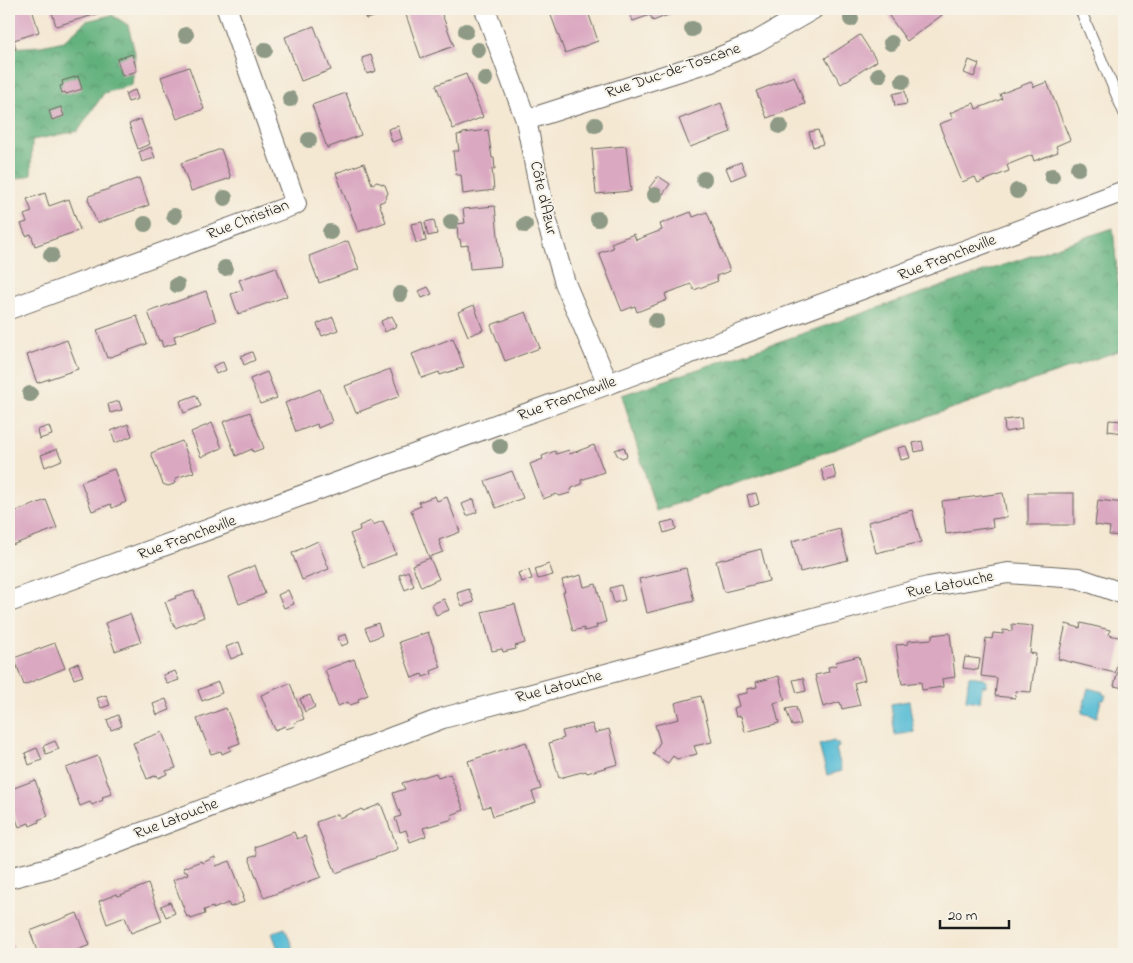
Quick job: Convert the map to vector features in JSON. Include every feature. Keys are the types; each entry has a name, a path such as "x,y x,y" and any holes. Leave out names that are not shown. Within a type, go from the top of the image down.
{"street":[{"name":"Rue Christian","path":"9,310 296,204 227,9"},
{"name":"Côte d'Azur","path":"485,9 526,120 544,211 565,283 608,384"},
{"name":"Rue Duc-de-Toscane","path":"526,120 711,61 756,42 813,9"},
{"name":"Rue Francheville","path":"9,602 608,384 1124,191"},
{"name":"Rue Latouche","path":"9,878 49,868 443,718 928,587 1008,573 1078,578 1124,594"}],"lane":[{"path":"1080,9 1124,113"}],"green space":[{"path":"112,15 128,25 135,53 132,85 104,93 78,131 32,140 31,175 9,181 9,48 41,46 64,41 86,21"},
{"path":"1113,228 1124,349 656,511 622,395"}],"water":[{"path":"969,676 983,678 983,680 987,681 986,686 982,686 980,702 966,700"},
{"path":"1088,688 1103,692 1102,694 1106,695 1104,700 1101,700 1097,717 1082,713"},
{"path":"909,701 914,732 895,735 891,704"},
{"path":"834,741 838,743 839,747 836,749 842,771 827,775 819,745"},
{"path":"285,928 295,954 280,954 272,933"}],"building":[{"path":"9,9 32,9 39,32 14,40 16,49 9,51"},
{"path":"51,9 96,9 97,14 56,26"},
{"path":"363,9 372,9 374,17 366,19"},
{"path":"423,9 440,9 454,46 421,58 406,15"},
{"path":"587,9 598,41 565,53 549,10"},
{"path":"628,9 683,9 653,21 650,15 633,21"},
{"path":"898,9 937,9 942,15 907,41 889,16"},
{"path":"314,26 331,70 301,81 285,37"},
{"path":"860,35 877,61 841,84 825,58"},
{"path":"132,54 137,71 122,76 117,59"},
{"path":"371,55 376,71 367,74 362,58"},
{"path":"969,60 979,64 974,77 964,73"},
{"path":"189,67 204,109 177,119 161,77"},
{"path":"466,74 483,117 453,129 436,85"},
{"path":"78,76 82,89 66,94 65,92 62,93 60,86 63,85 62,81"},
{"path":"794,76 805,104 767,118 756,91"},
{"path":"1031,82 1034,87 1047,82 1070,140 1056,146 1058,152 1034,161 1032,155 1007,165 1009,171 978,183 975,177 962,182 939,124 953,119 950,113 974,103 976,109 1002,99 1000,94"},
{"path":"135,90 138,99 128,102 125,94"},
{"path":"905,91 907,104 895,106 893,94"},
{"path":"346,93 361,135 327,148 312,105"},
{"path":"721,103 731,132 690,147 679,119"},
{"path":"61,107 64,116 52,120 49,111"},
{"path":"141,119 150,144 138,149 129,124"},
{"path":"398,126 402,139 392,142 388,129"},
{"path":"488,130 492,158 494,158 495,169 492,169 494,190 463,194 461,175 456,175 453,151 459,151 457,135"},
{"path":"818,130 823,144 813,147 809,132"},
{"path":"626,146 631,191 596,194 592,149"},
{"path":"151,147 155,158 142,162 139,152"},
{"path":"221,149 231,178 191,191 181,163"},
{"path":"741,162 746,174 731,180 726,168"},
{"path":"364,163 372,184 377,182 385,185 388,193 384,201 379,203 386,222 358,232 336,173"},
{"path":"658,176 670,184 661,197 649,188"},
{"path":"139,178 149,205 98,223 88,199 89,196"},
{"path":"45,193 49,206 69,199 80,230 35,246 31,234 26,236 21,224 27,222 24,215 32,212 27,199"},
{"path":"495,206 501,266 470,269 468,245 461,246 460,239 458,239 457,224 465,223 463,209"},
{"path":"691,212 693,217 707,212 730,271 716,276 718,281 694,290 691,284 665,294 667,300 637,312 635,306 622,311 599,253 613,248 611,243 634,234 636,240 662,230 660,224"},
{"path":"434,220 437,234 428,236 425,222"},
{"path":"422,222 426,241 416,243 411,224"},
{"path":"348,241 359,269 319,283 309,256"},
{"path":"276,267 287,296 238,314 231,294 243,290 239,280"},
{"path":"428,287 432,294 422,298 419,291"},
{"path":"206,291 216,321 174,336 176,343 163,347 148,312"},
{"path":"474,305 483,330 468,336 458,312"},
{"path":"526,312 540,348 505,361 491,325"},
{"path":"137,316 147,344 107,358 97,330"},
{"path":"392,316 397,326 385,332 381,321"},
{"path":"333,317 338,330 322,336 317,324"},
{"path":"453,338 464,367 440,375 439,372 422,378 412,354"},
{"path":"67,340 78,369 37,383 27,355"},
{"path":"252,352 255,360 244,365 241,356"},
{"path":"223,362 226,370 216,374 213,366"},
{"path":"390,369 400,396 356,413 345,386"},
{"path":"267,372 277,398 260,404 250,379"},
{"path":"320,389 332,422 318,428 317,424 296,432 285,403"},
{"path":"196,395 201,406 184,413 180,401"},
{"path":"119,401 122,410 110,413 108,404"},
{"path":"250,412 264,448 253,452 252,449 236,456 223,422"},
{"path":"1021,418 1022,429 1005,432 1004,420"},
{"path":"1109,420 1124,421 1123,433 1108,431"},
{"path":"212,423 222,448 201,457 191,432"},
{"path":"128,424 132,436 115,443 111,431"},
{"path":"49,426 52,435 39,439 37,430"},
{"path":"182,441 194,472 176,478 174,484 168,486 163,484 151,453"},
{"path":"922,441 924,450 915,452 913,443"},
{"path":"594,445 604,472 581,480 582,484 572,488 570,493 560,496 556,494 543,499 530,464 543,459 542,456 555,451 556,454 569,450 570,454"},
{"path":"906,446 910,458 901,460 898,448"},
{"path":"624,447 627,456 622,458 617,455 615,450"},
{"path":"57,449 62,460 45,467 41,455"},
{"path":"833,465 836,478 825,481 821,469"},
{"path":"114,469 126,502 112,508 111,504 92,511 81,482"},
{"path":"512,471 523,498 496,508 485,481"},
{"path":"756,493 759,504 750,507 747,495"},
{"path":"1003,493 1007,517 992,519 993,527 946,534 942,501"},
{"path":"1028,493 1074,493 1074,525 1028,525"},
{"path":"435,496 437,501 447,497 460,532 439,540 443,552 429,557 411,510 421,506 419,502"},
{"path":"474,499 477,512 467,516 462,504"},
{"path":"46,500 57,528 12,545 9,536 9,514"},
{"path":"1098,500 1124,503 1124,536 1109,535 1110,527 1095,525"},
{"path":"912,510 921,542 876,553 868,522"},
{"path":"674,520 676,529 664,533 661,523"},
{"path":"371,521 373,525 383,521 396,554 363,567 350,534 360,530 359,526"},
{"path":"840,529 848,560 800,572 792,541"},
{"path":"318,541 329,569 302,580 292,553"},
{"path":"761,549 769,581 724,592 716,561"},
{"path":"430,558 439,579 421,587 412,565"},
{"path":"549,564 553,575 538,579 535,569"},
{"path":"255,565 265,594 239,604 229,577"},
{"path":"686,568 694,601 647,613 639,579"},
{"path":"529,570 532,579 521,582 518,573"},
{"path":"408,571 414,586 405,590 399,575"},
{"path":"581,575 584,587 596,584 606,622 596,625 597,628 584,631 584,628 573,631 563,592 565,592 562,580"},
{"path":"621,585 625,600 614,603 610,588"},
{"path":"469,589 474,602 462,606 457,593"},
{"path":"288,590 294,604 284,608 278,595"},
{"path":"194,591 204,617 175,628 165,602 176,598 175,596"},
{"path":"444,599 449,610 436,615 432,604"},
{"path":"515,604 525,643 515,646 516,649 503,652 502,649 492,651 482,612"},
{"path":"130,614 141,642 115,651 105,623"},
{"path":"378,623 382,635 370,640 365,628"},
{"path":"1081,623 1110,630 1109,635 1123,638 1115,673 1058,659 1066,624 1080,628"},
{"path":"1012,624 1033,626 1030,653 1036,654 1031,692 1016,691 1015,698 995,696 997,678 981,676 986,638 992,639 993,633 1003,634 1003,630 1012,631"},
{"path":"428,632 441,667 431,671 432,674 423,677 422,674 412,678 399,642"},
{"path":"950,633 955,677 942,679 943,687 922,690 921,682 902,684 896,645 909,644 908,641 932,639 932,635"},
{"path":"346,634 349,643 341,646 338,637"},
{"path":"239,642 243,654 231,659 226,647"},
{"path":"55,643 65,668 24,685 14,658"},
{"path":"859,656 865,680 854,683 860,705 842,709 840,702 823,707 815,675 829,672 828,667 837,665 836,662"},
{"path":"965,657 980,659 978,670 963,668"},
{"path":"354,659 368,695 358,699 359,702 350,705 348,702 338,706 325,670"},
{"path":"78,663 83,676 74,679 69,667"},
{"path":"1118,670 1124,671 1124,688 1114,686"},
{"path":"175,671 179,680 167,684 163,675"},
{"path":"779,676 785,700 774,703 779,723 745,732 741,716 736,717 734,708 739,706 736,695 747,693 747,689 757,687 756,682"},
{"path":"803,678 806,691 797,693 793,680"},
{"path":"218,682 222,693 202,701 198,690"},
{"path":"290,683 304,719 294,723 295,726 286,729 285,726 275,730 261,695"},
{"path":"106,695 110,705 101,708 97,698"},
{"path":"310,695 315,707 305,712 300,699"},
{"path":"701,696 712,742 694,746 697,754 677,759 673,756 668,763 653,754 660,742 655,725 679,719 675,703"},
{"path":"166,699 170,710 157,715 153,704"},
{"path":"796,707 801,724 792,726 786,709"},
{"path":"226,708 240,743 229,747 231,750 222,754 221,751 211,754 197,719"},
{"path":"118,715 122,726 111,730 107,720"},
{"path":"592,724 595,733 609,729 618,764 587,773 586,771 559,778 549,743 564,738 562,731"},
{"path":"162,732 176,768 166,771 167,774 158,778 157,775 147,779 133,743"},
{"path":"55,741 59,749 46,754 43,746"},
{"path":"526,742 541,789 532,792 536,803 493,816 490,806 483,808 468,761"},
{"path":"37,748 42,760 29,765 25,753"},
{"path":"98,756 112,794 102,797 103,800 92,805 90,802 80,806 66,768"},
{"path":"436,773 438,778 450,774 464,810 451,815 453,819 423,828 426,836 410,842 406,830 400,832 395,818 401,816 393,793 405,789 402,783"},
{"path":"35,780 48,816 30,826 29,823 19,827 9,801 9,790"},
{"path":"381,804 398,849 336,873 316,822 338,814 339,818"},
{"path":"294,832 297,839 305,836 321,877 264,898 249,858 257,855 254,847"},
{"path":"215,857 216,866 230,861 244,897 242,897 244,902 230,907 228,903 213,909 213,907 204,910 205,914 191,919 189,916 187,917 173,880 188,874 183,868"},
{"path":"148,884 162,921 131,933 125,917 107,924 99,901 117,894 118,896"},
{"path":"170,902 175,913 166,917 161,906"},
{"path":"77,913 90,945 67,954 38,954 30,931"},
{"path":"9,935 16,954 9,954"}]}
